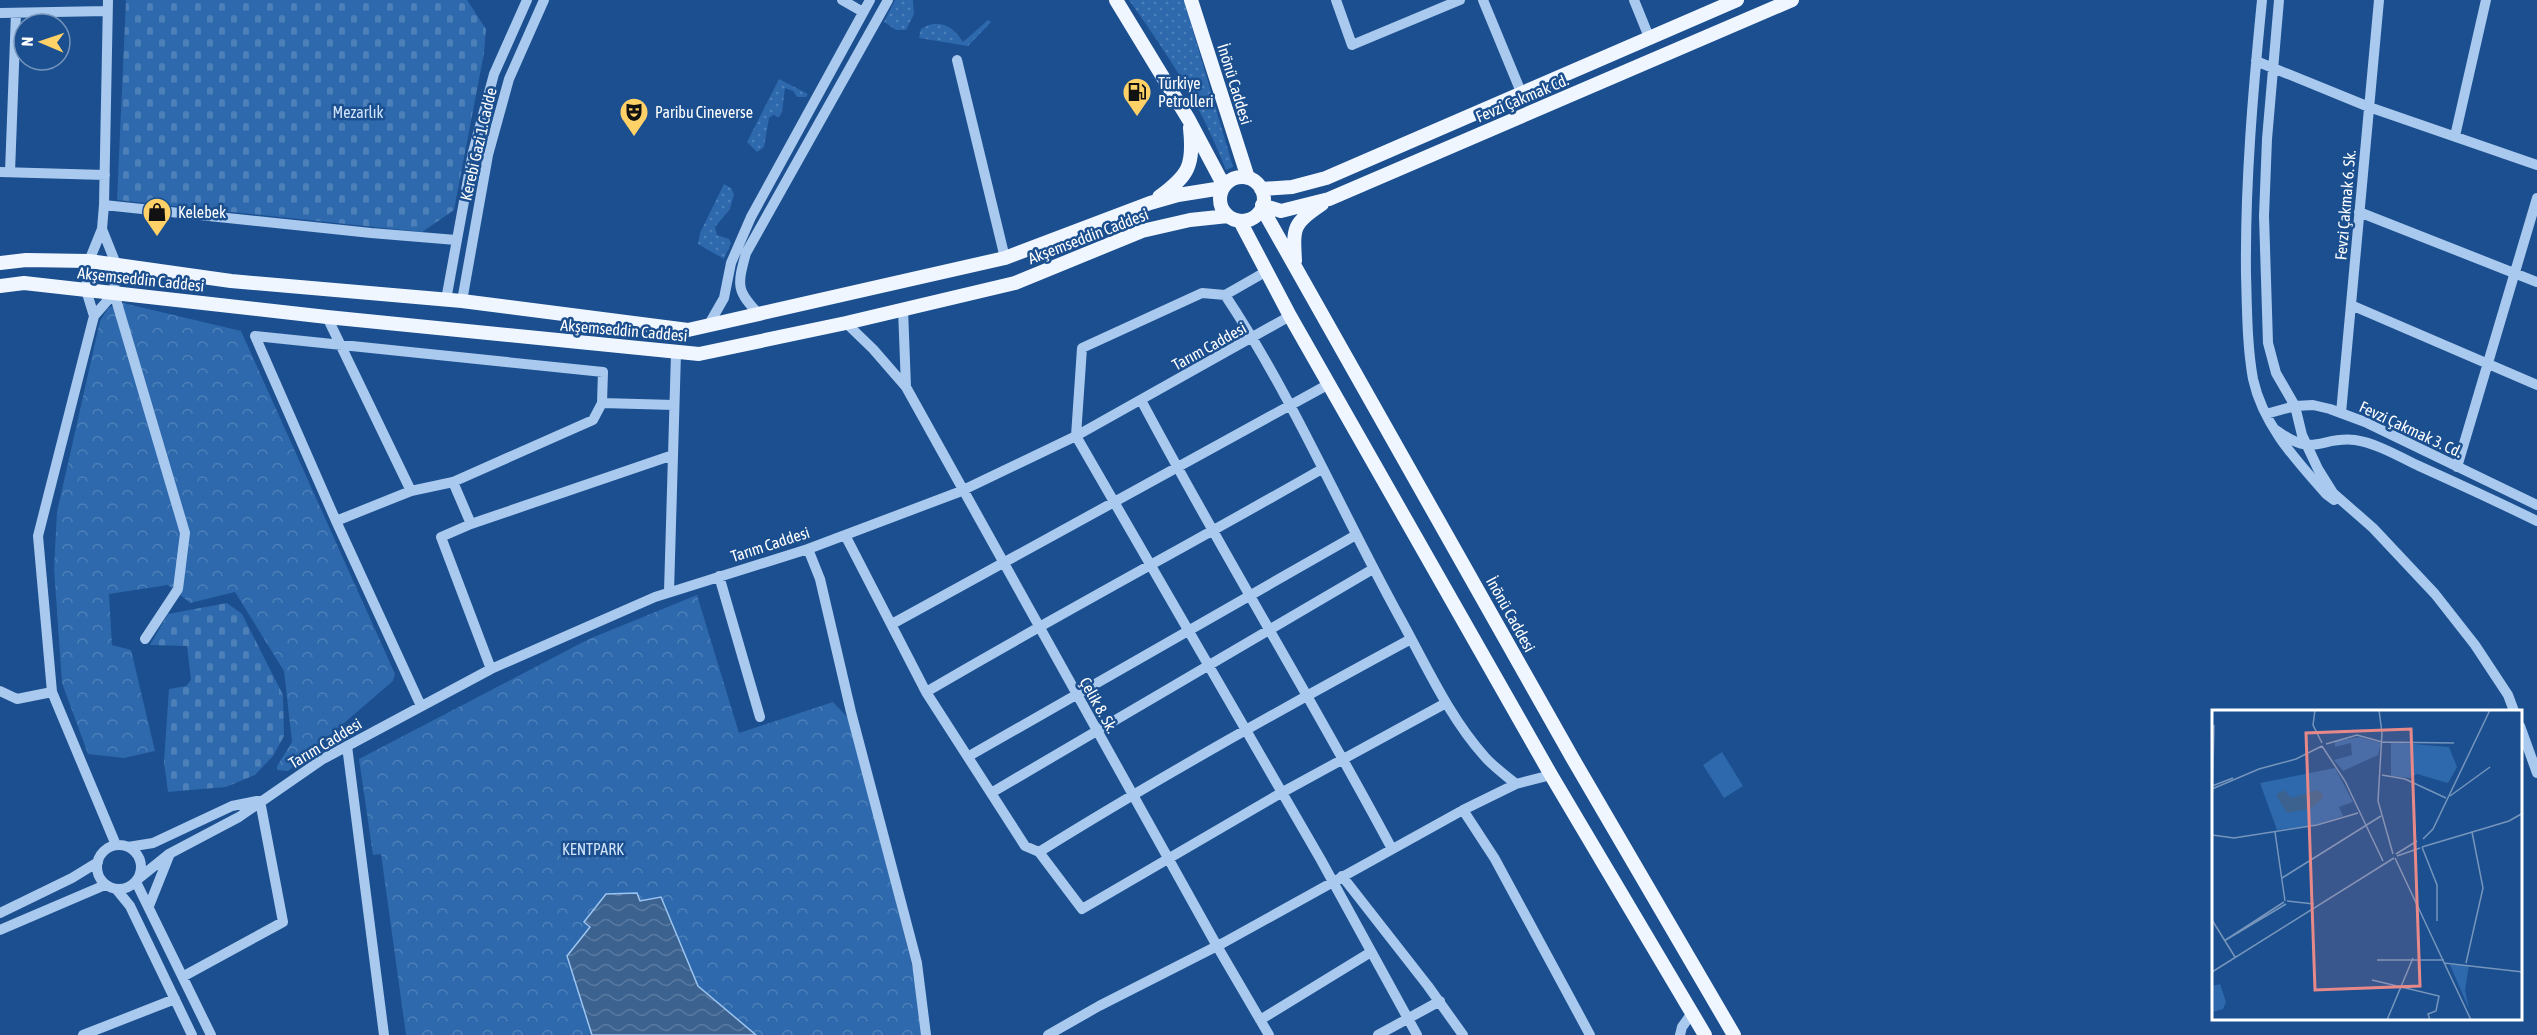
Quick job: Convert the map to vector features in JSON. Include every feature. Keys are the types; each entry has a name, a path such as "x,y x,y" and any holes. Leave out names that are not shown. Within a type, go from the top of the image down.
{"main road":[{"path":"1116,0 1189,120 1223,187"},
{"name":"İnönü Caddesi","path":"1191,0 1248,178"},
{"name":"Fevzi Çakmak Cd.","path":"1261,189 1292,187 1326,178 1737,0"},
{"name":"Fevzi Çakmak Cd.","path":"1262,206 1281,211 1329,199 1792,0"},
{"path":"1150,203 1181,180 1193,152 1189,120"},
{"path":"1234,218 1253,218 1262,206 1261,189 1248,178 1236,177 1223,187 1220,200 1234,218 1267,272 1551,775 1705,1035"},
{"name":"Akşemseddin Caddesi","path":"0,263 26,260 89,261 231,281 462,301 688,330 1005,258 1150,203 1178,195 1223,187"},
{"path":"1295,266 1293,234 1300,219 1329,199"},
{"name":"İnönü Caddesi","path":"1262,206 1573,759 1734,1035"},
{"name":"Akşemseddin Caddesi","path":"0,286 24,284 86,290 327,317 699,354 846,323 1015,283 1142,231 1190,219 1234,218"},
{"path":"1692,1014 1714,1001"}],"street":[{"name":"Kerebi Gazi 1.Cadde","path":"446,300 472,152 494,74 527,0"},
{"name":"Kerebi Gazi 1.Cadde","path":"462,301 488,155 509,79 544,0"},
{"path":"842,0 863,12"},
{"path":"708,326 724,298 731,263 751,218 870,0"},
{"path":"760,315 743,298 739,276 746,253 888,0"},
{"path":"1336,0 1352,45 1460,0"},
{"path":"1483,0 1521,92"},
{"path":"1634,0 1649,37"},
{"path":"2262,0 2245,225 2247,305 2254,380 2266,414 2282,444 2326,494 2373,528"},
{"path":"2279,0 2267,139 2264,216 2267,332 2276,373 2295,406 2307,446 2333,493 2373,528 2435,594 2475,645 2508,695 2514,710"},
{"name":"Fevzi Çakmak 6. Sk.","path":"2341,413 2379,0"},
{"path":"2455,136 2486,0"},
{"path":"25,12 107,5 104,205 102,230 89,261 86,290 94,316"},
{"path":"957,60 1005,258"},
{"path":"2256,61 2369,106 2537,165"},
{"path":"12,71 5,172 105,175"},
{"path":"2457,467 2537,198"},
{"path":"104,205 456,240"},
{"path":"2359,212 2537,282"},
{"path":"102,230 116,264 114,293 185,533 178,589 145,639"},
{"path":"1267,272 1225,295 1202,293 1082,348 1076,436 1418,1035"},
{"path":"114,293 94,316 38,536 52,692 116,845"},
{"path":"1225,295 1254,339 1290,405 1373,569 1446,703 1485,756 1516,784"},
{"path":"2351,305 2537,385"},
{"path":"903,309 906,387"},
{"name":"Tarım Caddesi","path":"137,880 169,854 240,817 260,801 347,746 491,669 669,592 808,549 962,490 1076,436 1254,339 1290,316"},
{"path":"327,317 411,491"},
{"path":"846,323 873,349 906,387"},
{"path":"336,522 411,491 453,482 592,420 602,403 603,372 255,336 336,522 421,706"},
{"path":"669,592 676,353"},
{"path":"892,624 1002,561 1329,384"},
{"name":"Çelik 8. Sk.","path":"906,387 1168,860 1269,1035"},
{"path":"1141,400 1248,596 1344,758 1392,849"},
{"path":"602,403 674,405"},
{"name":"Fevzi Çakmak 3. Cd.","path":"2266,414 2295,406 2313,405 2341,413 2537,505"},
{"path":"2274,428 2291,441 2307,446"},
{"name":"Fevzi Çakmak 3. Cd.","path":"2307,446 2357,440 2392,453 2537,520"},
{"path":"491,669 441,537 471,524 673,455"},
{"path":"926,692 1038,626 1151,567 1322,469"},
{"path":"453,482 471,524"},
{"path":"845,535 926,692 1025,846 1039,852 1082,909 1281,793 1446,703"},
{"path":"969,756 1356,535"},
{"path":"808,549 820,579 851,712 917,963 926,1035"},
{"path":"992,793 1373,569"},
{"path":"719,576 760,717"},
{"path":"1039,852 1132,794 1244,729 1412,639"},
{"path":"0,691 16,699 52,692"},
{"path":"2522,732 2537,773"},
{"path":"347,746 384,1035"},
{"path":"1048,1035 1217,946 1462,810 1516,784 1551,775"},
{"path":"184,976 283,922 260,801"},
{"name":"Tarım Caddesi","path":"128,847 153,843 232,806 260,801"},
{"path":"1462,810 1495,859 1590,1035"},
{"path":"0,913 72,878 98,862 105,851 116,845 128,847 138,855 142,867 137,880 129,888 117,890"},
{"path":"149,906 169,854"},
{"path":"98,862 98,874 105,885 117,890 130,906 192,1035"},
{"path":"1342,876 1440,1001 1463,1035"},
{"path":"137,880 211,1035"},
{"path":"0,930 105,885"},
{"path":"155,958 171,950"},
{"path":"1260,1020 1371,952"},
{"path":"83,1035 175,999"},
{"path":"1378,1035 1440,1001"},
{"path":"1680,1035 1682,1027 1692,1014"}],"green space":[{"name":"Mezarlık","path":"126,0 467,0 486,29 484,53 454,210 422,232 117,200"},
{"path":"895,0 913,0 914,14 906,30 896,30 884,22"},
{"path":"1129,0 1184,0 1233,167 1226,170 1195,102"},
{"path":"988,20 991,22 968,46 919,38 921,29 928,25 940,24 951,28 963,42"},
{"path":"779,79 808,94 806,97 797,97 793,91 785,88 782,112 779,117 773,115 769,118 764,147 757,152 747,142"},
{"path":"724,184 731,188 734,194 730,209 715,227 717,235 729,239 731,243 724,259 698,244 700,233"},
{"path":"123,303 241,331 395,674 393,681 288,771 277,770 277,766 292,742 284,671 235,592 190,603 168,585 109,594 112,645 131,650 155,751 124,758 88,754 62,683 54,568 57,512 100,321 108,308"},
{"name":"KENTPARK","path":"697,595 739,733 833,702 849,719 915,977 922,1035 406,1035 381,854 373,855 359,759 589,639"},
{"path":"227,603 242,614 283,695 284,736 273,756 255,775 226,787 168,792 164,761 169,689 186,686 191,680 187,646 150,645 168,614"},
{"path":"1722,752 1743,786 1724,798 1703,765"}],"water":[{"path":"637,893 640,901 661,897 698,986 756,1035 592,1035 567,956 590,927 584,922 606,894"}],"place":[{"name":"Türkiye Petrolleri","path":"1137,118"},
{"name":"Paribu Cineverse","path":"634,138"},
{"name":"Kelebek","path":"157,238"}]}
